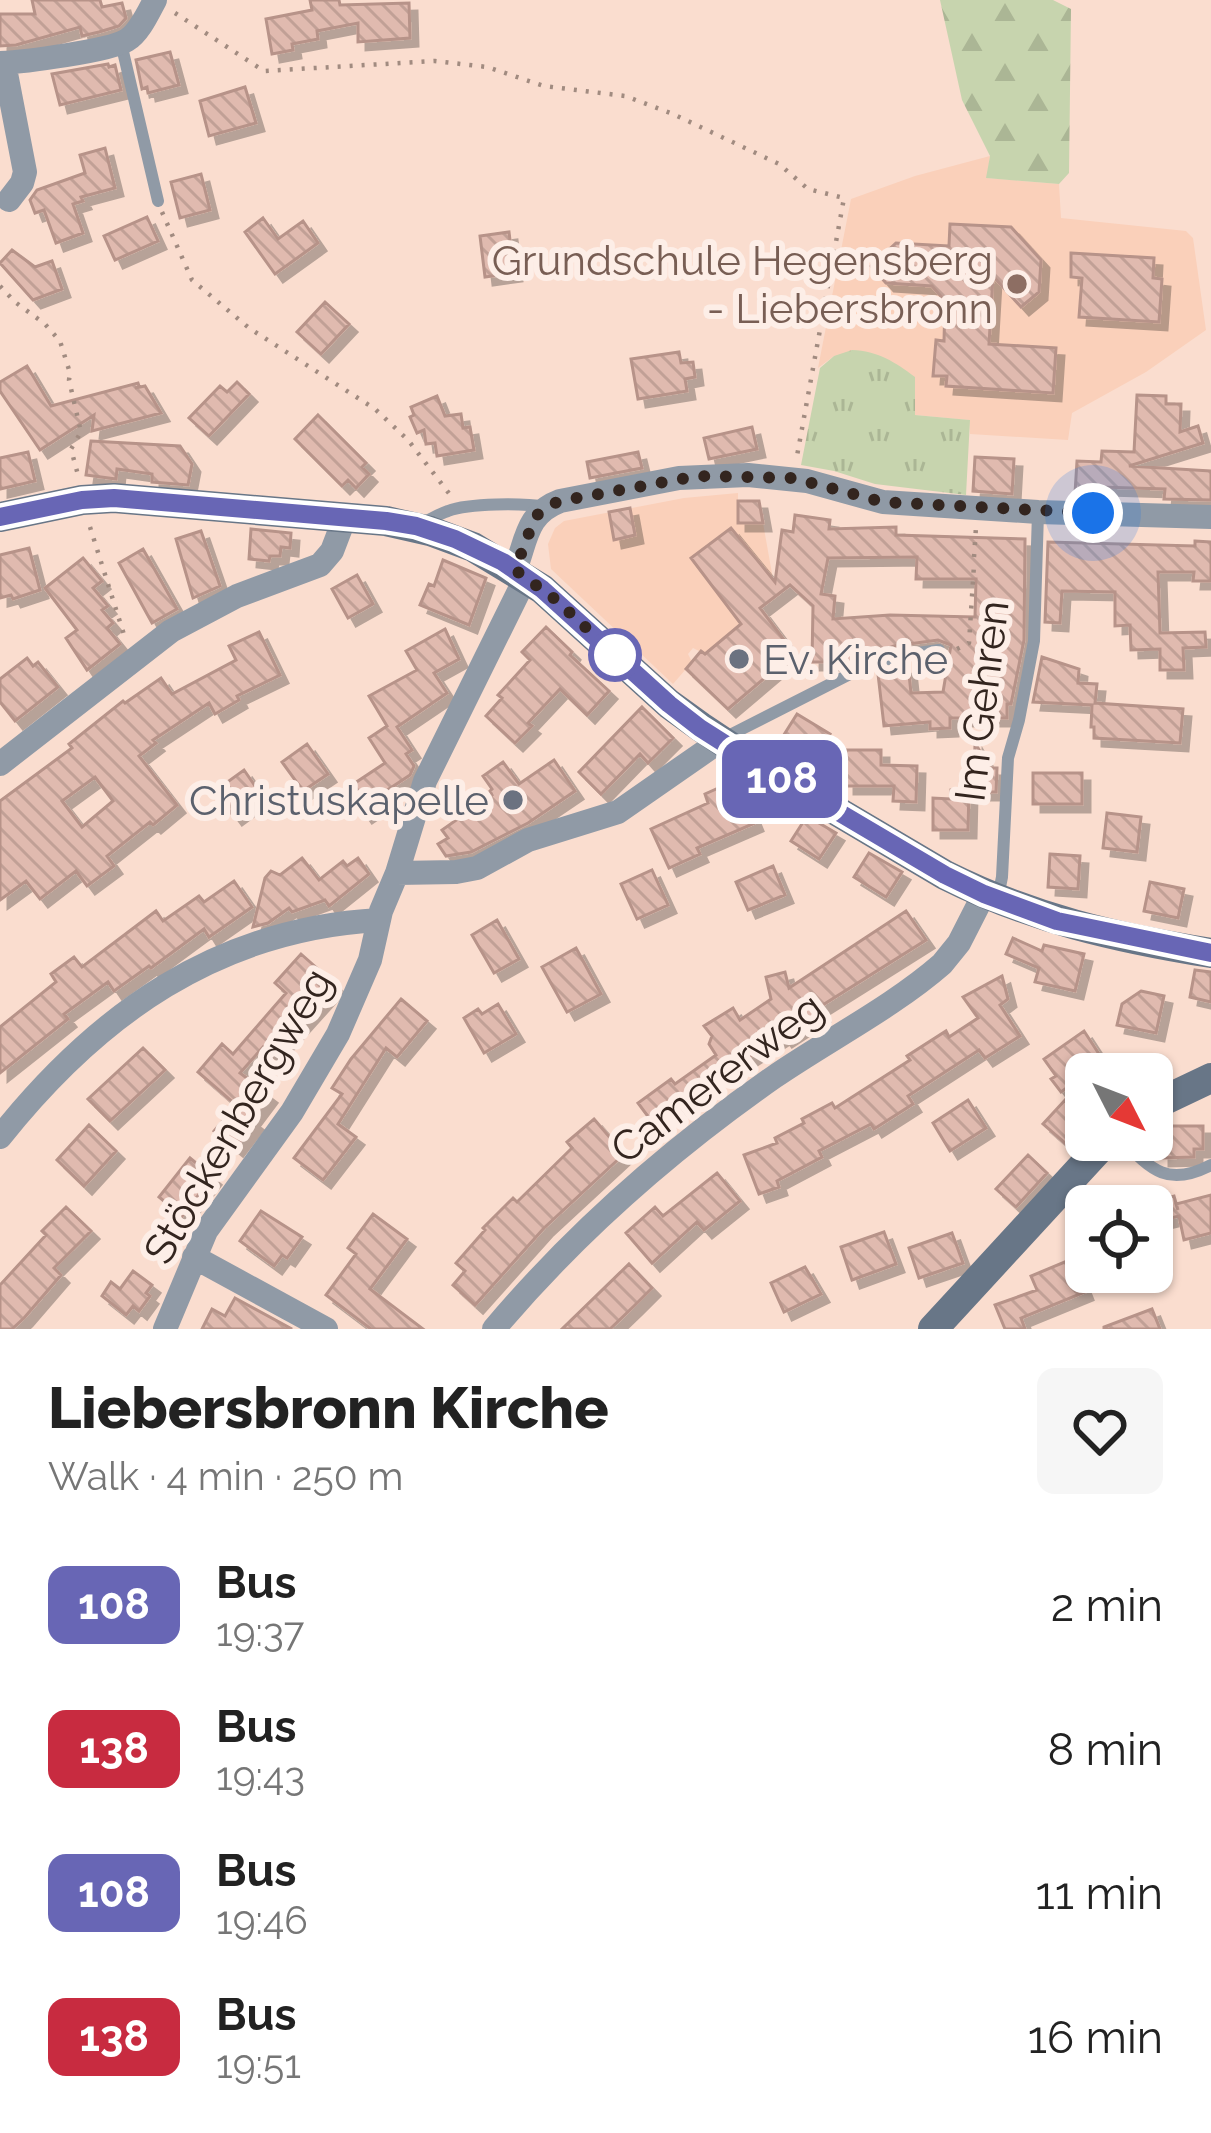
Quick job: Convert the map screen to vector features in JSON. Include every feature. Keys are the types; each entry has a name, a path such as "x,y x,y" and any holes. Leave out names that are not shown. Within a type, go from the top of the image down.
{"street":[{"path":"9,200 25,172 2,63 121,43 133,35 155,0"},
{"path":"520,574 535,517 546,507 698,476 793,478 874,501 1211,517"},
{"path":"0,518 114,498 416,526 473,547 520,574 568,611 669,704 720,741 906,854 991,897 1083,928 1211,953"},
{"path":"0,764 171,631 211,608 320,565 332,551 345,517"},
{"name":"Stöckenbergweg","path":"165,1329 206,1231 292,1112 330,1050 370,960 379,920 436,756 520,574"},
{"path":"397,873 477,868 528,840 618,812 720,741"},
{"name":"Camererweg","path":"494,1329 581,1235 682,1145 774,1077 936,970 991,897"},
{"path":"0,1138 84,1044 179,976 246,948 318,926 379,920"},
{"path":"1173,1096 1211,1078"},
{"path":"933,1329 1088,1161"},
{"path":"194,1257 326,1329"}],"lane":[{"path":"121,43 158,202"},
{"path":"416,526 460,508 546,507"},
{"name":"Im Gehren","path":"991,897 1002,877 1008,758 1033,651 1038,512"},
{"path":"720,741 858,670 896,656 939,650"},
{"path":"1142,1161 1162,1174 1188,1174 1211,1165"}],"path":[{"path":"155,0 261,71 435,61 487,67 544,86 618,94 674,114 779,164 808,189 844,198 793,478"},
{"path":"158,202 192,280 249,328 375,409 408,440 460,508"},
{"path":"0,286 45,324 62,346 81,432 71,448"},
{"path":"82,500 122,630"},
{"path":"939,650 969,643 974,565"}],"shaded area":[{"name":"Grundschule Hegensberg - Liebersbronn","path":"990,156 987,178 1059,184 1061,218 1186,231 1193,238 1206,330 1146,372 1072,413 1068,440 970,434 969,420 915,415 834,356 818,368 851,199"},
{"path":"738,493 738,523 763,523 776,596 705,654 693,648 688,654 692,662 673,684 551,569 548,544 564,521 684,498"}],"green space":[{"path":"940,0 1053,0 1071,9 1069,173 1059,184 986,178 990,156 962,100"},
{"path":"852,350 886,358 915,377 915,415 970,420 966,495 875,484 801,465 820,368"}],"building":[{"path":"32,0 100,0 102,7 122,3 126,18 119,26 82,36 80,27 0,46 0,14 35,14"},
{"path":"310,0 339,0 340,5 409,3 410,38 358,42 358,23 317,31 318,39 272,54 266,19 312,10"},
{"path":"170,52 179,85 148,93 147,87 142,89 136,60"},
{"path":"115,65 121,90 60,105 52,74"},
{"path":"245,87 256,123 209,136 200,101"},
{"path":"105,148 115,188 81,197 83,201 73,204 83,233 56,243 44,210 35,213 30,200 37,190 85,173 80,155"},
{"path":"201,174 210,210 180,218 171,182"},
{"path":"147,217 158,241 115,260 104,236"},
{"path":"263,218 278,239 303,221 318,243 275,274 245,232"},
{"path":"950,224 1011,227 1041,260 1039,292 1021,307 993,276 989,344 1056,348 1053,393 946,386 947,376 933,376 936,340 944,341 945,301 932,286 886,283 871,266 896,243 949,246"},
{"path":"509,232 514,273 485,277 480,236"},
{"path":"12,250 35,267 52,261 62,289 33,300 0,263"},
{"path":"1071,253 1154,258 1153,278 1162,279 1159,322 1079,317 1082,278 1071,277"},
{"path":"325,302 349,324 321,354 297,332"},
{"path":"679,352 681,363 693,362 695,377 685,379 687,391 638,399 631,359"},
{"path":"27,366 51,406 138,383 135,388 145,386 161,413 92,431 94,415 40,450 0,391 0,382"},
{"path":"237,382 249,394 209,436 189,418 220,386 227,392"},
{"path":"1137,395 1166,396 1166,404 1181,404 1180,432 1198,426 1203,443 1129,466 1211,471 1211,500 1164,499 1165,489 1100,487 1100,494 1075,493 1077,461 1101,462 1102,451 1134,452"},
{"path":"437,396 445,416 461,414 463,428 470,427 474,450 437,456 435,443 426,444 424,430 417,433 411,407"},
{"path":"318,415 366,463 362,467 369,474 356,488 348,480 342,486 295,439"},
{"path":"752,427 757,449 709,459 704,438"},
{"path":"91,441 180,446 192,464 188,485 152,482 152,474 117,469 116,479 86,475"},
{"path":"28,452 35,481 0,489 0,458"},
{"path":"638,452 642,468 590,478 587,462"},
{"path":"975,457 1014,459 1012,494 973,491"},
{"path":"738,501 759,501 763,523 738,523"},
{"path":"630,508 635,535 614,540 609,512"},
{"path":"795,515 830,520 829,529 896,527 896,535 1025,539 1024,640 1007,718 950,718 950,728 930,729 930,722 884,726 878,674 908,665 911,693 943,692 951,645 938,640 894,646 851,662 812,662 813,606 790,585 760,608 794,653 728,709 686,669 701,651 705,654 741,624 691,558 731,528 775,582 782,530 793,532","holes":["917,557 916,579 976,579 975,617 833,619 835,596 821,594 828,558"]},
{"path":"251,529 291,533 290,548 281,547 280,556 270,556 269,561 249,559"},
{"path":"201,531 220,586 193,598 176,539"},
{"path":"1195,541 1211,542 1211,581 1193,581 1194,572 1158,572 1160,633 1205,632 1206,647 1183,648 1184,670 1160,670 1160,649 1131,650 1130,625 1115,626 1115,592 1062,591 1060,623 1045,622 1048,542 1195,546"},
{"path":"29,548 40,590 0,598 0,555"},
{"path":"143,549 177,609 152,623 119,563"},
{"path":"83,558 102,581 93,588 108,606 102,610 113,623 107,628 120,644 87,670 66,638 77,630 45,588"},
{"path":"443,560 486,578 469,625 420,605 429,584 434,586"},
{"path":"357,575 373,604 348,618 332,589"},
{"path":"546,627 609,691 587,715 560,689 515,743 486,716 530,660 522,652"},
{"path":"445,629 459,659 434,673 447,693 397,727 412,750 406,754 414,766 410,775 389,789 393,795 364,815 346,789 385,763 369,738 387,726 369,696 417,670 406,651"},
{"path":"259,632 280,675 237,696 239,700 215,714 209,703 153,740 156,743 139,756 177,805 107,856 114,866 87,886 76,871 40,899 26,881 0,900 0,801 72,748 69,744 123,701 161,678 172,694 236,660 229,646","holes":["95,777 113,801 82,827 62,801"]},
{"path":"1042,657 1079,669 1078,683 1097,684 1095,703 1183,709 1180,743 1094,738 1092,705 1033,702"},
{"path":"27,658 33,666 38,662 58,687 15,721 0,702 0,679"},
{"path":"642,707 673,738 648,763 640,754 601,794 579,772"},
{"path":"797,714 830,734 819,751 843,750 825,779 801,764 805,757 780,741"},
{"path":"975,743 990,768 997,768 996,792 974,792"},
{"path":"307,744 328,774 303,791 282,762"},
{"path":"846,750 881,750 881,765 917,766 916,802 893,801 894,786 846,786"},
{"path":"554,760 575,791 528,823 471,852 446,856 438,844 448,838 442,830 492,795 483,776 503,762 519,784"},
{"path":"244,770 262,796 234,817 215,791"},
{"path":"1033,773 1082,773 1082,804 1033,804"},
{"path":"723,786 729,800 743,794 755,823 697,848 700,854 669,868 651,829 708,803 705,794"},
{"path":"951,790 969,790 968,830 933,830 933,798 951,799"},
{"path":"1107,813 1141,817 1137,852 1103,848"},
{"path":"807,816 836,833 819,859 791,841"},
{"path":"869,853 902,872 886,897 854,877"},
{"path":"1050,854 1080,856 1078,889 1048,887"},
{"path":"302,858 319,880 343,861 347,866 358,858 369,874 329,906 325,900 292,912 289,908 253,927 265,878 271,871 280,875"},
{"path":"773,866 785,895 748,910 736,882"},
{"path":"652,870 668,905 637,919 621,884"},
{"path":"234,881 252,907 209,937 204,929 114,991 108,982 64,1014 68,1019 0,1073 0,1027 56,982 51,974 74,957 82,967 156,911 163,921 199,896 204,902"},
{"path":"1150,882 1184,889 1178,918 1144,911"},
{"path":"906,911 926,940 818,1008 822,1014 784,1039 782,1036 685,1098 688,1101 655,1126 638,1103 716,1055 704,1026 733,1008 740,1020 771,999 766,977 785,972 789,988"},
{"path":"497,920 519,959 494,973 472,935"},
{"path":"1013,938 1042,951 1044,945 1084,954 1075,991 1035,982 1039,968 1006,954"},
{"path":"576,948 601,994 567,1012 542,967"},
{"path":"301,954 336,985 273,1055 263,1047 240,1073 269,1095 235,1148 214,1131 236,1105 198,1072 222,1044 233,1054 286,993 275,983"},
{"path":"1195,970 1211,972 1211,1002 1190,997"},
{"path":"1002,976 1008,999 1000,1005 1020,1036 985,1058 979,1050 908,1096 913,1104 874,1129 871,1124 819,1151 822,1157 777,1181 779,1187 759,1194 744,1155 777,1143 775,1138 804,1123 802,1119 832,1103 835,1108 946,1031 949,1037 978,1018 963,997"},
{"path":"1141,991 1164,996 1156,1033 1117,1025 1122,1004"},
{"path":"401,999 427,1021 397,1057 386,1048 338,1124 356,1137 323,1180 294,1158 342,1094 332,1088 351,1059"},
{"path":"498,1004 516,1034 484,1053 464,1018"},
{"path":"1084,1031 1098,1053 1065,1053 1065,1089 1061,1092 1044,1059"},
{"path":"143,1048 165,1070 110,1121 88,1099"},
{"path":"968,1100 986,1128 950,1151 933,1123"},
{"path":"1065,1100 1065,1143 1043,1124"},
{"path":"594,1119 624,1154 544,1228 475,1305 453,1285 465,1271 456,1263 483,1228 572,1148 567,1142"},
{"path":"89,1125 116,1151 84,1186 57,1160"},
{"path":"1173,1126 1203,1126 1203,1149 1194,1149 1194,1157 1173,1158"},
{"path":"1028,1155 1047,1173 1016,1207 996,1189"},
{"path":"190,1158 213,1177 182,1216 159,1197"},
{"path":"717,1173 740,1201 704,1230 697,1222 652,1263 626,1233 655,1207 663,1216"},
{"path":"1211,1195 1211,1233 1184,1240 1179,1216 1173,1217 1174,1196 1176,1204"},
{"path":"66,1207 91,1231 54,1268 61,1275 24,1318 12,1329 0,1329 0,1285"},
{"path":"261,1211 302,1237 287,1258 282,1255 274,1266 240,1241"},
{"path":"373,1214 407,1239 370,1289 423,1329 371,1329 326,1295 356,1254 348,1248"},
{"path":"884,1232 896,1264 852,1280 841,1247"},
{"path":"952,1233 963,1263 919,1278 909,1248"},
{"path":"1065,1262 1065,1293 1083,1293 1021,1318 1025,1329 1005,1329 995,1305 1037,1290 1031,1276"},
{"path":"629,1264 652,1288 634,1306 610,1329 562,1329"},
{"path":"805,1267 821,1294 784,1312 771,1283"},
{"path":"133,1271 152,1285 139,1311 133,1306 126,1315 102,1296 111,1282 120,1289"},
{"path":"235,1298 292,1329 202,1329 212,1309 225,1316"},
{"path":"1152,1309 1160,1329 1104,1329 1104,1327"}],"bus line":[{"name":"108","path":"0,517 114,498 386,521 443,535 487,554 542,589 700,728 906,854 1020,909 1132,939 1211,953"}],"place":[{"name":"Grundschule Hegensberg - Liebersbronn","path":"1017,284"},
{"name":"Ev. Kirche","path":"739,659"},
{"name":"Christuskapelle","path":"513,800"}],"route":[{"path":"615,655 624,663 555,599 515,570 535,517 553,503 679,478 748,475 807,481 883,502 1093,513"}]}
